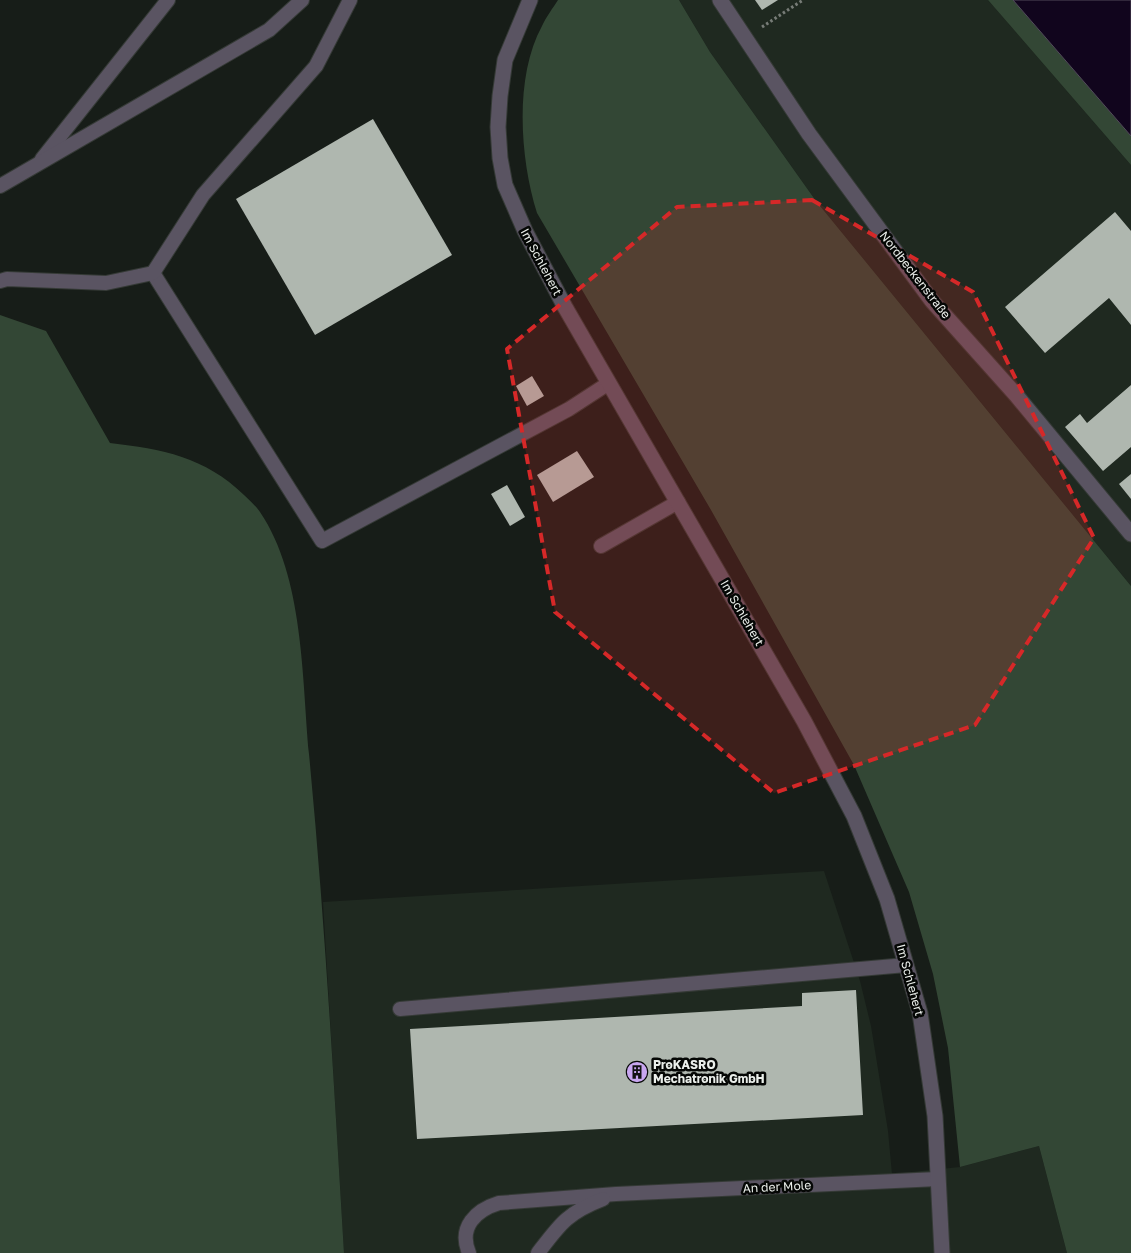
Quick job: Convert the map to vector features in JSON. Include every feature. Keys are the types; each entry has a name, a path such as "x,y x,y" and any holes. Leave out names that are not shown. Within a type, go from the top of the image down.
{"street":[{"name":"Im Schlehert","path":"530,0 505,60 500,96 499,143 505,185 524,231 609,383 804,721 854,816 887,899 920,1013 935,1116 942,1253"},
{"name":"Nordbeckenstraße","path":"720,0 809,134 932,301 1016,395 1131,534"}],"lane":[{"path":"36,165 168,0"},
{"path":"0,186 269,30 302,0"},
{"path":"0,281 106,283 152,273 203,196 316,66 350,0"},
{"path":"152,273 322,541 569,409 609,383"},
{"path":"601,546 678,502"},
{"path":"400,1009 906,965"},
{"name":"An der Mole","path":"469,1253 465,1244 471,1220 482,1208 499,1203 616,1194 938,1179"},
{"name":"An der Mole","path":"538,1253 564,1220 587,1206 616,1194"}],"path":[{"path":"745,39 803,0"}],"highlighted area":[{"path":"812,200 973,292 1094,538 975,725 774,793 555,612 507,349 677,207"}],"shaded area":[{"path":"679,0 988,0 1131,165 1131,586 816,201 710,52"},
{"path":"1013,0 1131,0 1131,136"},
{"path":"824,871 860,981 871,1026 888,1131 892,1174 960,1167 1039,1146 1067,1253 344,1253 323,902"}],"green space":[{"path":"558,0 679,0 710,52 816,201 1131,586 1131,1253 1067,1253 1039,1146 960,1167 948,1048 933,974 909,892 854,765 711,510 537,213 531,192 524,144 524,93 527,69 533,46"},
{"path":"988,0 1013,0 1131,136 1131,165"},
{"path":"0,315 46,331 110,443 165,452 198,463 229,482 244,495 260,512 274,538 285,567 293,597 302,661 333,1066 344,1253 0,1253"}],"building":[{"path":"755,0 778,0 762,10"},
{"path":"373,119 452,255 315,335 236,199"},
{"path":"1115,212 1131,231 1131,325 1109,298 1045,353 1005,307"},
{"path":"532,376 544,396 527,406 516,386"},
{"path":"1131,385 1131,447 1103,471 1065,427 1080,414 1087,423"},
{"path":"577,451 594,477 553,502 537,475"},
{"path":"1131,474 1131,499 1119,484"},
{"path":"507,485 525,517 510,526 491,494"},
{"name":"ProKASRO Mechatronik GmbH","path":"856,990 863,1115 417,1139 410,1029 802,1006 802,993"}],"place":[{"name":"ProKASRO Mechatronik GmbH","path":"637,1072"}]}
